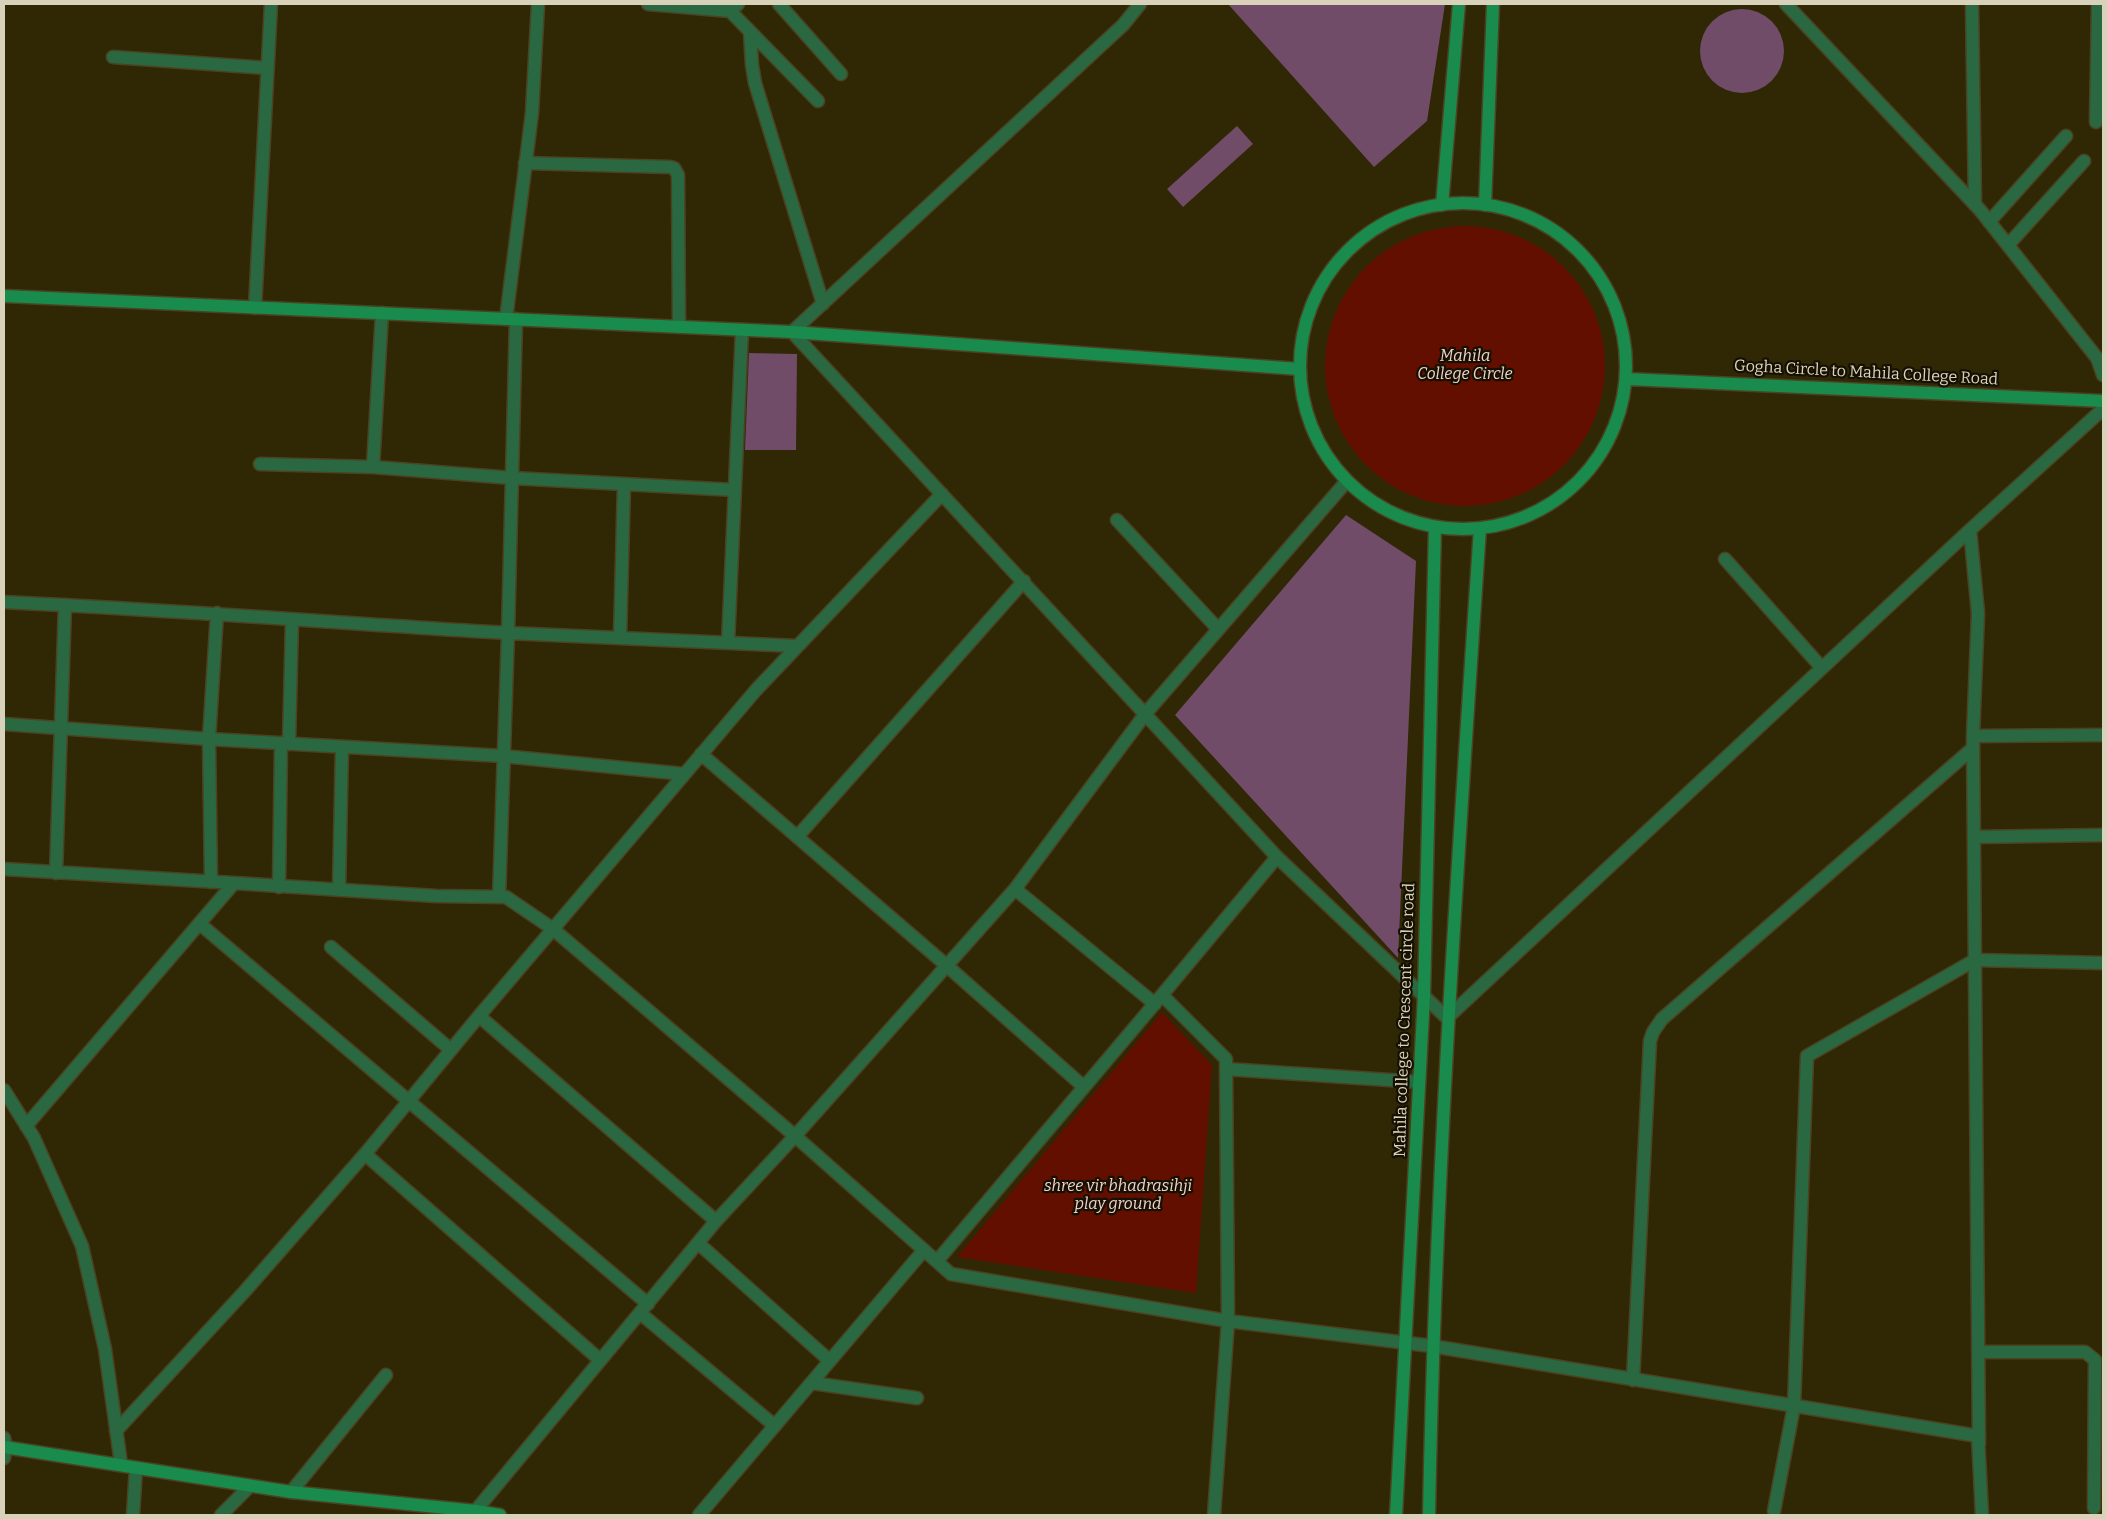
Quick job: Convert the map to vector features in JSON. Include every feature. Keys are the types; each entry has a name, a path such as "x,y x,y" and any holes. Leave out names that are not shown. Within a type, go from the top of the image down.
{"main road":[{"path":"1442,205 1459,4"},
{"path":"1485,205 1494,4"},
{"path":"1468,202 1519,212 1565,238 1601,278 1622,326 1627,378 1615,430 1588,475 1547,508 1498,527 1445,530 1392,514 1346,482 1321,449 1306,410 1299,369 1306,317 1330,270 1368,232 1415,209 1442,205 1468,202"},
{"path":"4,296 792,332 1299,369"},
{"name":"Gogha Circle to Mahila College Road","path":"1627,378 2103,400"},
{"name":"Mahila college to Crescent circle road","path":"1396,1515 1424,995 1435,527"},
{"path":"1429,1515 1432,1346 1448,1018 1480,528"},
{"path":"4,1447 291,1492 500,1515"}],"street":[{"path":"255,308 271,4"},
{"path":"498,897 512,478 510,319 532,113 538,4"},
{"path":"648,4 734,7 750,32 818,101"},
{"path":"778,4 841,74"},
{"path":"1140,4 1123,25 792,332 1278,857 1448,1018 1970,530 2103,410"},
{"path":"1786,4 1975,205 2097,358 2103,375"},
{"path":"2096,122 2098,4"},
{"path":"1970,5 1975,205"},
{"path":"750,32 755,83 823,304"},
{"path":"113,57 268,68"},
{"path":"1989,222 2066,136"},
{"path":"2008,245 2084,161"},
{"path":"526,163 674,168 678,175 678,327"},
{"path":"373,467 382,313"},
{"path":"728,643 742,330"},
{"path":"260,464 373,467 512,478 735,490"},
{"path":"474,1513 716,1221 795,1136 1015,889 1146,713 1346,482"},
{"path":"620,638 624,484"},
{"path":"116,1431 251,1284 365,1154 479,1016 756,690 942,494"},
{"path":"1117,520 1218,629"},
{"path":"1970,530 1978,613 1973,742 1979,1462"},
{"path":"1724,559 1822,668"},
{"path":"797,837 1024,581"},
{"path":"4,602 216,613 292,620 508,633 797,646"},
{"path":"56,873 65,605"},
{"path":"211,882 209,739 216,613"},
{"path":"279,887 292,620"},
{"path":"4,724 285,744 503,756 684,774"},
{"path":"1633,1380 1650,1041 1653,1032 1662,1019 1973,742 2103,736"},
{"path":"339,890 342,747"},
{"path":"701,754 946,965 1084,1087"},
{"path":"1974,837 2103,835"},
{"path":"937,1261 1278,857"},
{"path":"4,869 279,887 506,897 553,929 795,1136 951,1274 1228,1321 1432,1346 1978,1436 1982,1515"},
{"path":"26,1126 234,883"},
{"path":"1015,889 1158,999 1226,1059 1228,1321 1214,1515"},
{"path":"200,924 409,1101 644,1308 774,1426"},
{"path":"331,947 451,1050"},
{"path":"1774,1511 1794,1406 1808,1056 1975,960 2103,963"},
{"path":"479,1016 716,1221"},
{"path":"1226,1069 1419,1082"},
{"path":"4,1090 34,1138 82,1246 105,1349 121,1464"},
{"path":"365,1154 600,1360"},
{"path":"698,1243 830,1361"},
{"path":"699,1515 924,1250"},
{"path":"1978,1352 2084,1352 2095,1360 2094,1508"},
{"path":"291,1492 386,1375"},
{"path":"812,1383 917,1398"},
{"path":"133,1515 136,1468"},
{"path":"221,1515 250,1486"}],"green space":[{"name":"Mahila College Circle","path":"1465,226 1506,232 1543,250 1564,267 1581,288 1599,325 1605,366 1599,407 1581,444 1564,465 1543,482 1506,500 1465,506 1424,500 1387,482 1366,465 1349,444 1331,407 1325,366 1331,325 1349,288 1366,267 1387,250 1424,232"},
{"name":"shree vir bhadrasihji play ground","path":"1162,1012 1212,1065 1196,1293 957,1257"}],"building":[{"path":"1228,4 1445,4 1427,121 1374,167"},
{"path":"1742,9 1758,12 1772,21 1781,35 1784,51 1781,67 1772,81 1758,90 1742,93 1726,90 1712,81 1703,67 1700,51 1703,35 1712,21 1726,12"},
{"path":"1237,126 1253,144 1183,207 1167,189"},
{"path":"749,353 797,354 796,450 745,450"},
{"path":"1346,515 1416,561 1398,958 1175,715"}]}
